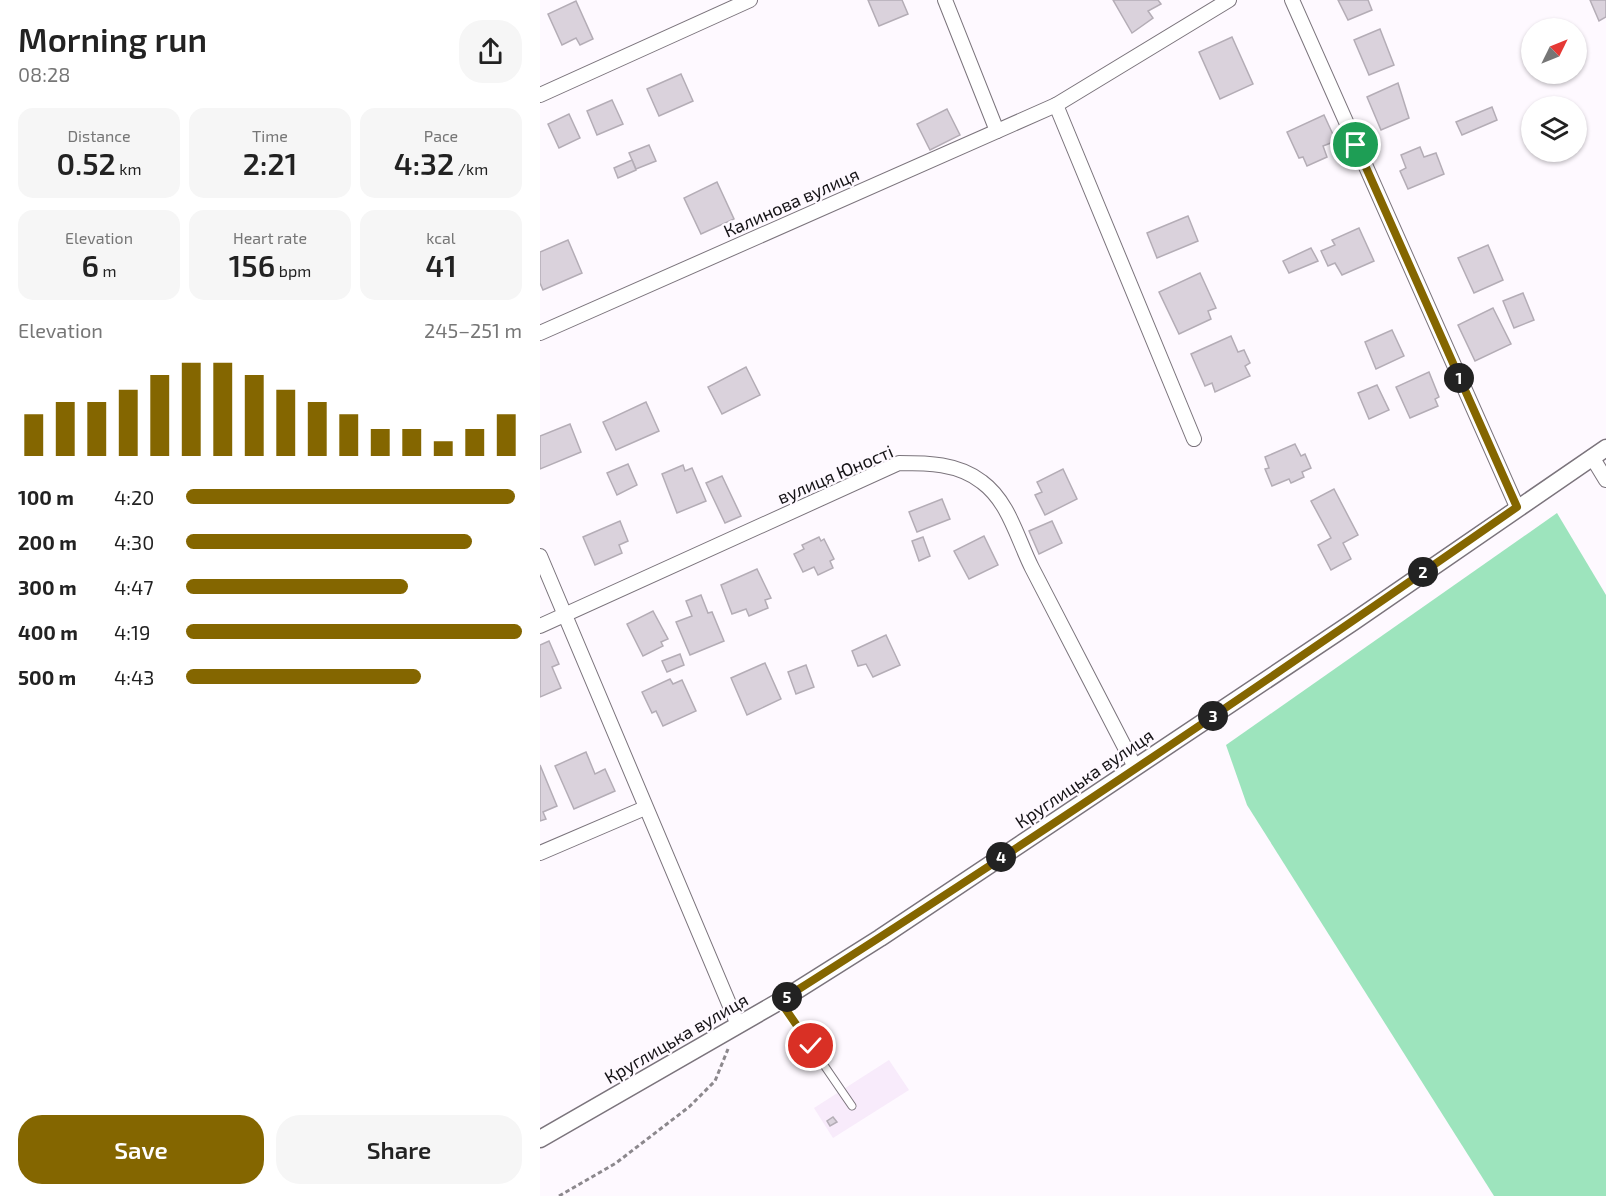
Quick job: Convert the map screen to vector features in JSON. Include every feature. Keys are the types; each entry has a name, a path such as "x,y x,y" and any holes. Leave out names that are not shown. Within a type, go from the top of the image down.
{"street":[{"path":"540,95 750,0"},
{"path":"945,0 997,131"},
{"name":"Калинова вулиця","path":"540,333 1056,105 1229,0"},
{"path":"1292,0 1517,507"},
{"path":"1056,105 1194,439"},
{"path":"1599,452 1606,480"},
{"name":"Круглицька вулиця","path":"540,1139 780,1001 1353,622 1599,452"},
{"name":"вулиця Юності","path":"540,626 899,463 929,462 952,467 982,481 1003,503 1030,563 1135,767"},
{"path":"540,556 738,1025"},
{"path":"540,853 645,808"}],"lane":[{"path":"780,1001 852,1106"}],"path":[{"path":"559,1196 616,1163 689,1107 715,1081 738,1025"}],"shaded area":[{"path":"889,1060 909,1090 833,1138 814,1108"}],"green space":[{"path":"1557,513 1606,595 1606,1196 1494,1196 1247,805 1226,745"}],"building":[{"path":"868,0 902,0 908,14 879,26"},
{"path":"1113,0 1158,0 1161,4 1148,11 1153,18 1132,33"},
{"path":"1338,0 1368,0 1372,10 1348,20"},
{"path":"1590,0 1606,0 1606,17 1599,21"},
{"path":"576,1 593,39 580,45 576,38 562,45 548,14"},
{"path":"1380,29 1394,65 1369,75 1354,40"},
{"path":"1232,37 1253,84 1220,99 1199,52"},
{"path":"681,74 693,101 659,116 647,89"},
{"path":"1398,83 1409,118 1381,130 1367,97"},
{"path":"612,100 623,124 597,135 587,111"},
{"path":"1492,107 1497,120 1462,135 1456,122"},
{"path":"947,109 960,135 930,150 917,124"},
{"path":"569,114 580,138 559,148 548,124"},
{"path":"1324,115 1336,141 1323,146 1327,157 1307,166 1303,157 1299,158 1287,132"},
{"path":"649,145 656,161 636,169 629,153"},
{"path":"1420,147 1424,157 1436,153 1444,174 1408,189 1400,171 1406,168 1401,155"},
{"path":"632,160 636,170 618,178 614,168"},
{"path":"717,182 734,219 701,234 684,198"},
{"path":"1188,216 1198,241 1157,258 1147,233"},
{"path":"1359,228 1374,261 1342,275 1335,263 1328,266 1321,251 1335,245 1332,240"},
{"path":"568,240 582,273 543,290 540,283 540,252"},
{"path":"1488,245 1503,280 1474,293 1458,258"},
{"path":"1311,248 1318,261 1289,273 1283,261"},
{"path":"1200,273 1216,308 1208,311 1211,319 1179,334 1159,292"},
{"path":"1523,293 1534,320 1514,328 1503,301"},
{"path":"1493,308 1511,344 1475,361 1458,325"},
{"path":"1392,330 1404,356 1376,369 1365,342"},
{"path":"1231,336 1238,352 1244,350 1250,363 1245,366 1250,376 1215,392 1212,383 1205,386 1191,354"},
{"path":"746,367 760,395 722,414 708,387"},
{"path":"1429,372 1439,397 1435,399 1438,406 1410,418 1396,387"},
{"path":"1377,385 1389,410 1369,419 1358,393"},
{"path":"646,402 659,431 616,450 603,422"},
{"path":"570,424 581,452 540,469 540,436"},
{"path":"1295,444 1301,456 1305,454 1311,468 1302,472 1304,477 1291,483 1289,479 1272,486 1265,469 1269,468 1265,457"},
{"path":"628,464 637,485 617,495 607,473"},
{"path":"683,465 685,471 692,468 706,501 677,513 662,474"},
{"path":"1063,469 1077,499 1045,515 1035,495 1042,492 1037,482"},
{"path":"722,476 741,516 725,523 706,483"},
{"path":"1334,489 1358,535 1343,543 1351,559 1331,570 1318,545 1331,538 1311,501"},
{"path":"942,499 950,519 917,532 909,512"},
{"path":"620,521 628,541 619,545 622,553 595,565 583,537"},
{"path":"1052,521 1062,543 1039,554 1029,531"},
{"path":"984,536 998,565 969,579 954,551"},
{"path":"819,537 821,541 824,539 834,559 830,561 833,568 818,575 814,567 803,572 794,554 804,549 802,545"},
{"path":"923,537 930,556 919,561 912,541"},
{"path":"757,569 771,598 765,600 768,608 749,616 746,609 732,614 721,585"},
{"path":"701,595 708,613 712,612 724,641 690,655 676,622 692,616 686,601"},
{"path":"653,611 668,639 661,642 663,646 643,656 627,624"},
{"path":"886,635 900,665 873,677 866,664 858,666 852,651"},
{"path":"549,641 559,664 552,667 561,688 540,697 540,645"},
{"path":"680,654 684,665 667,672 662,661"},
{"path":"765,663 781,699 747,715 731,678"},
{"path":"806,665 814,687 796,694 788,672"},
{"path":"670,679 673,684 682,680 696,711 663,726 656,711 652,713 642,692"},
{"path":"586,752 595,774 605,769 615,791 574,809 555,766"},
{"path":"540,765 557,806 543,812 546,819 540,821"},
{"path":"833,1117 837,1122 830,1126 827,1121"}],"route":[{"path":"811,1046 780,1001 880,938 1353,622 1517,507 1356,145"}]}
